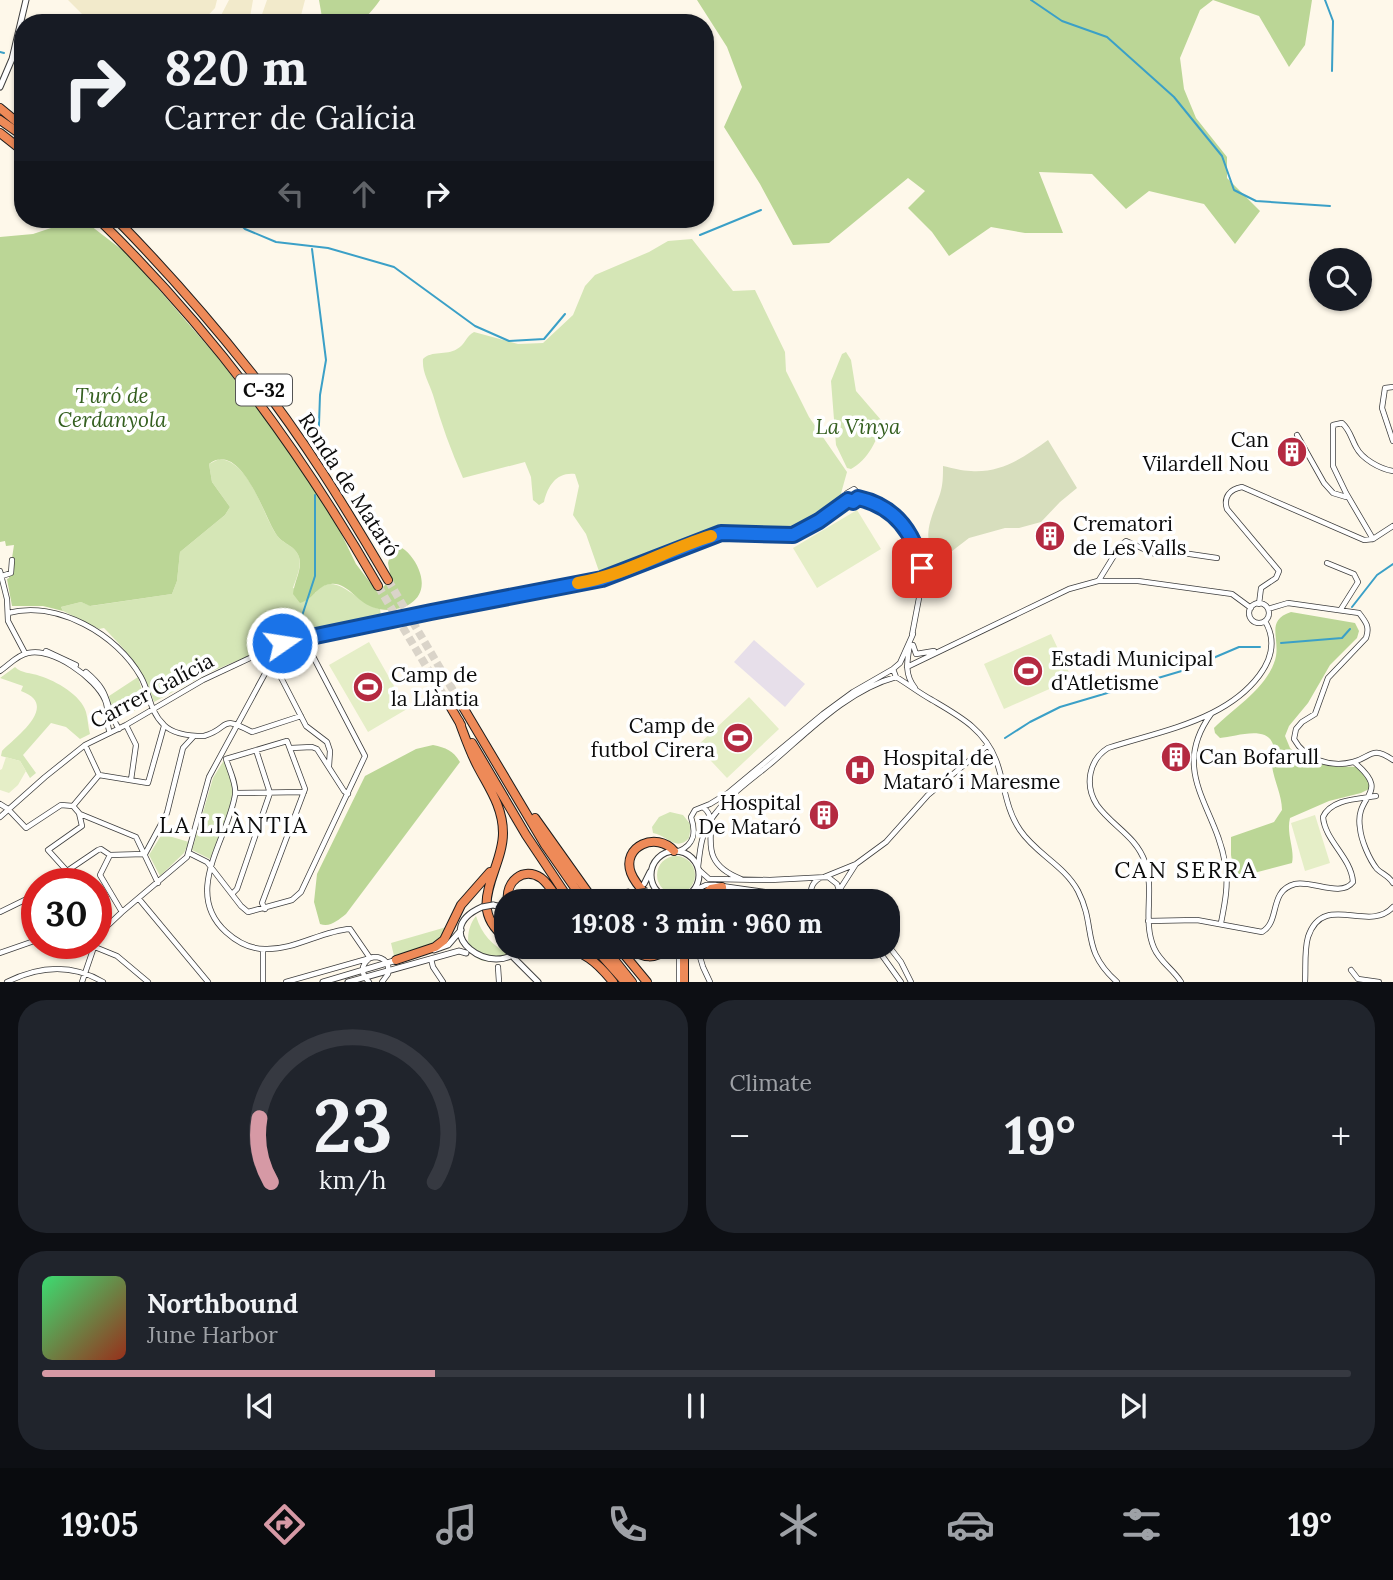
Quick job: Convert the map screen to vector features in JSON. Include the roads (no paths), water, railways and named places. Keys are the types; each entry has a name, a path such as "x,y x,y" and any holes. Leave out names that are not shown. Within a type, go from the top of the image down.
{"highway":[{"path":"0,108 14,120"},
{"path":"0,133 14,144"},
{"name":"Ronda de Mataró","path":"106,228 190,315 280,430 342,523 378,586"},
{"name":"Ronda de Mataró","path":"124,228 199,309 251,372 306,447 352,517 388,580"},
{"path":"457,697 534,817 585,889"},
{"path":"447,701 519,824 562,889"},
{"path":"459,721 477,766 499,808 503,835 498,861 487,890 486,909 494,926"},
{"path":"643,889 631,873 632,854 638,847 651,841 666,844 676,851"},
{"path":"391,964 435,947 444,940 461,905 498,861"},
{"path":"509,889 514,879 525,874 541,879 550,889"},
{"path":"513,889 522,879 528,878 539,881 547,889"},
{"path":"714,889 722,887"},
{"path":"588,959 605,982"},
{"path":"592,959 613,982"},
{"path":"605,959 625,982"},
{"path":"614,959 632,982"},
{"path":"628,959 647,982"},
{"path":"684,959 684,982"}],"street":[{"path":"0,87 14,51"},
{"path":"1393,387 1385,388 1382,408 1393,441"},
{"path":"1373,538 1333,466 1333,425 1342,423 1348,428 1360,455 1384,470 1393,471"},
{"path":"1297,435 1324,483 1333,493 1348,497"},
{"path":"1259,604 1261,588 1276,578 1279,571 1227,509 1227,494 1235,488 1242,487 1364,540 1373,538 1393,526"},
{"path":"852,489 858,492 858,498 853,502 848,500 847,493 852,489"},
{"path":"695,889 700,879 702,837 710,820 731,797 836,710 875,684 904,677 923,577 914,540 894,514 882,506 858,498"},
{"name":"Carrer Galícia","path":"0,817 85,744 126,725 203,680 282,643 602,579 721,533 793,535 819,521 848,500"},
{"path":"1098,581 1126,541 1149,553 1170,551 1217,558"},
{"path":"12,560 11,573 1,574 8,621 25,653"},
{"path":"1327,563 1354,574 1358,582 1341,609"},
{"path":"907,669 1069,589 1098,581 1138,581 1232,594 1251,608"},
{"path":"1259,604 1268,609 1288,603 1359,613 1366,622 1366,638 1328,678 1315,714 1296,729 1294,739 1298,746 1314,758 1328,763 1354,762 1375,752 1393,760"},
{"path":"1251,608 1259,604"},
{"path":"1251,608 1252,620 1259,623 1265,621 1269,615 1268,609"},
{"path":"8,613 31,610 49,612 70,619 102,636 136,669 153,710 164,726 173,732 194,736 210,735 227,723 252,732 301,716"},
{"path":"1181,982 1158,956 1152,942 1148,921 1150,884 1146,863 1131,838 1097,804 1090,786 1091,766 1097,756 1108,748 1211,713 1248,687 1268,663 1272,642 1265,621"},
{"path":"912,634 913,650 916,654 947,647"},
{"path":"636,889 644,884 651,864 664,854 686,848 694,839 691,815 696,808 703,808 734,789 832,707 893,669 900,663 912,634"},
{"path":"189,853 210,866 245,910 252,912 265,909 296,899 301,892 365,756 304,638"},
{"path":"112,921 183,862 189,853 205,786 223,758 282,643"},
{"path":"0,671 34,649 45,651 82,669 106,694 112,718 118,729"},
{"path":"25,653 39,652 62,661 95,685 107,704 106,725 110,733"},
{"path":"273,662 301,716 310,729 327,742 330,751 329,766"},
{"path":"900,663 907,669 918,692"},
{"path":"893,669 897,678 966,720 979,732 998,766 1005,799 1016,823 1030,843 1059,867 1073,883 1084,908 1094,953 1117,982"},
{"path":"1211,713 1195,748 1193,769 1196,785 1220,842 1226,864 1227,890 1221,923"},
{"path":"126,725 136,745 131,780"},
{"path":"99,775 148,783 164,726"},
{"path":"145,855 167,813 183,748 194,736"},
{"path":"223,758 285,741 290,745 312,747 317,749 344,791 348,793"},
{"path":"85,744 99,775"},
{"path":"265,909 262,903 304,792 290,745"},
{"path":"812,889 822,877 856,863 886,842 928,795 988,745"},
{"path":"232,894 237,889 270,793 256,750"},
{"path":"223,758 236,793 210,866 208,892 212,911 219,924 241,942 263,949 282,948 347,929 351,930 370,958"},
{"path":"1354,762 1378,777"},
{"path":"73,806 99,775"},
{"path":"1381,790 1363,811 1360,831 1377,868 1393,883"},
{"path":"236,793 304,792"},
{"path":"1148,921 1190,919 1262,932 1270,925 1276,900 1289,887 1304,883 1342,889 1349,887 1353,880 1350,869 1325,827 1323,817 1327,809 1336,804 1376,796"},
{"path":"0,804 26,828 61,805 73,806 79,813 136,837 158,883"},
{"path":"703,808 708,811 709,843 715,861 724,871 744,880"},
{"path":"79,813 82,826"},
{"path":"64,868 48,850 93,819"},
{"path":"71,868 101,849 110,855 145,855"},
{"path":"676,851 691,856 709,879 822,877 833,879 838,889"},
{"path":"110,855 100,875 122,912"},
{"path":"656,861 651,871 656,889"},
{"path":"840,889 856,863"},
{"path":"722,887 744,889"},
{"path":"139,899 208,982"},
{"path":"0,912 21,902"},
{"path":"471,959 461,942 461,930 465,920 475,910 494,905"},
{"path":"1305,981 1307,941 1317,924 1329,915 1337,913 1378,917 1393,907"},
{"path":"348,982 391,964 444,947 461,930"},
{"path":"0,953 21,946"},
{"path":"263,949 263,982"},
{"path":"286,982 370,958 378,957 391,964 431,959 459,951 466,953"},
{"path":"112,954 148,982"},
{"path":"365,976 364,964 370,958"},
{"path":"82,982 90,959"},
{"path":"431,959 443,982"},
{"path":"489,967 498,967 512,959"},
{"path":"515,959 538,982"},
{"path":"679,959 679,982"},
{"path":"701,959 710,982"},
{"path":"885,959 901,982"},
{"path":"899,959 911,982"},
{"path":"382,982 387,977 391,964"},
{"path":"498,967 499,982"},
{"path":"7,982 31,971 61,968 85,973 103,982"},
{"path":"1351,970 1358,978 1379,982"},
{"path":"323,982 365,976"}],"waterway":[{"path":"1031,0 1062,21 1107,37 1174,97 1222,156 1234,190 1256,201 1330,206"},
{"path":"1325,0 1333,21 1332,71"},
{"path":"0,52 4,53"},
{"path":"700,235 761,210"},
{"path":"244,228 276,242 328,248 394,267 475,326 509,341 544,339 565,314"},
{"path":"312,249 326,360 320,395 318,453"},
{"path":"302,616 315,576 315,495"},
{"path":"1352,607 1377,575 1393,564"},
{"path":"1281,643 1342,638 1350,629"},
{"path":"1005,738 1060,707 1185,670 1239,647 1260,647"}],"tunnel":[{"path":"388,580 457,697"},
{"path":"378,586 447,701"}],"place":[{"name":"Can Vilardell Nou","path":"1292,452"},
{"name":"Crematori de Les Valls","path":"1050,536"},
{"name":"Estadi Municipal d'Atletisme","path":"1028,671"},
{"name":"Camp de la Llàntia","path":"368,687"},
{"name":"Camp de futbol Cirera","path":"738,738"},
{"name":"Can Bofarull","path":"1176,757"},
{"name":"Hospital de Mataró i Maresme","path":"860,770"},
{"name":"Hospital De Mataró","path":"824,815"}],"district":[{"name":"LA LLÀNTIA","path":"234,825"},
{"name":"CAN SERRA","path":"1186,870"}],"park label":[{"name":"Turó de Cerdanyola","path":"112,408"},
{"name":"La Vinya","path":"858,427"}]}
